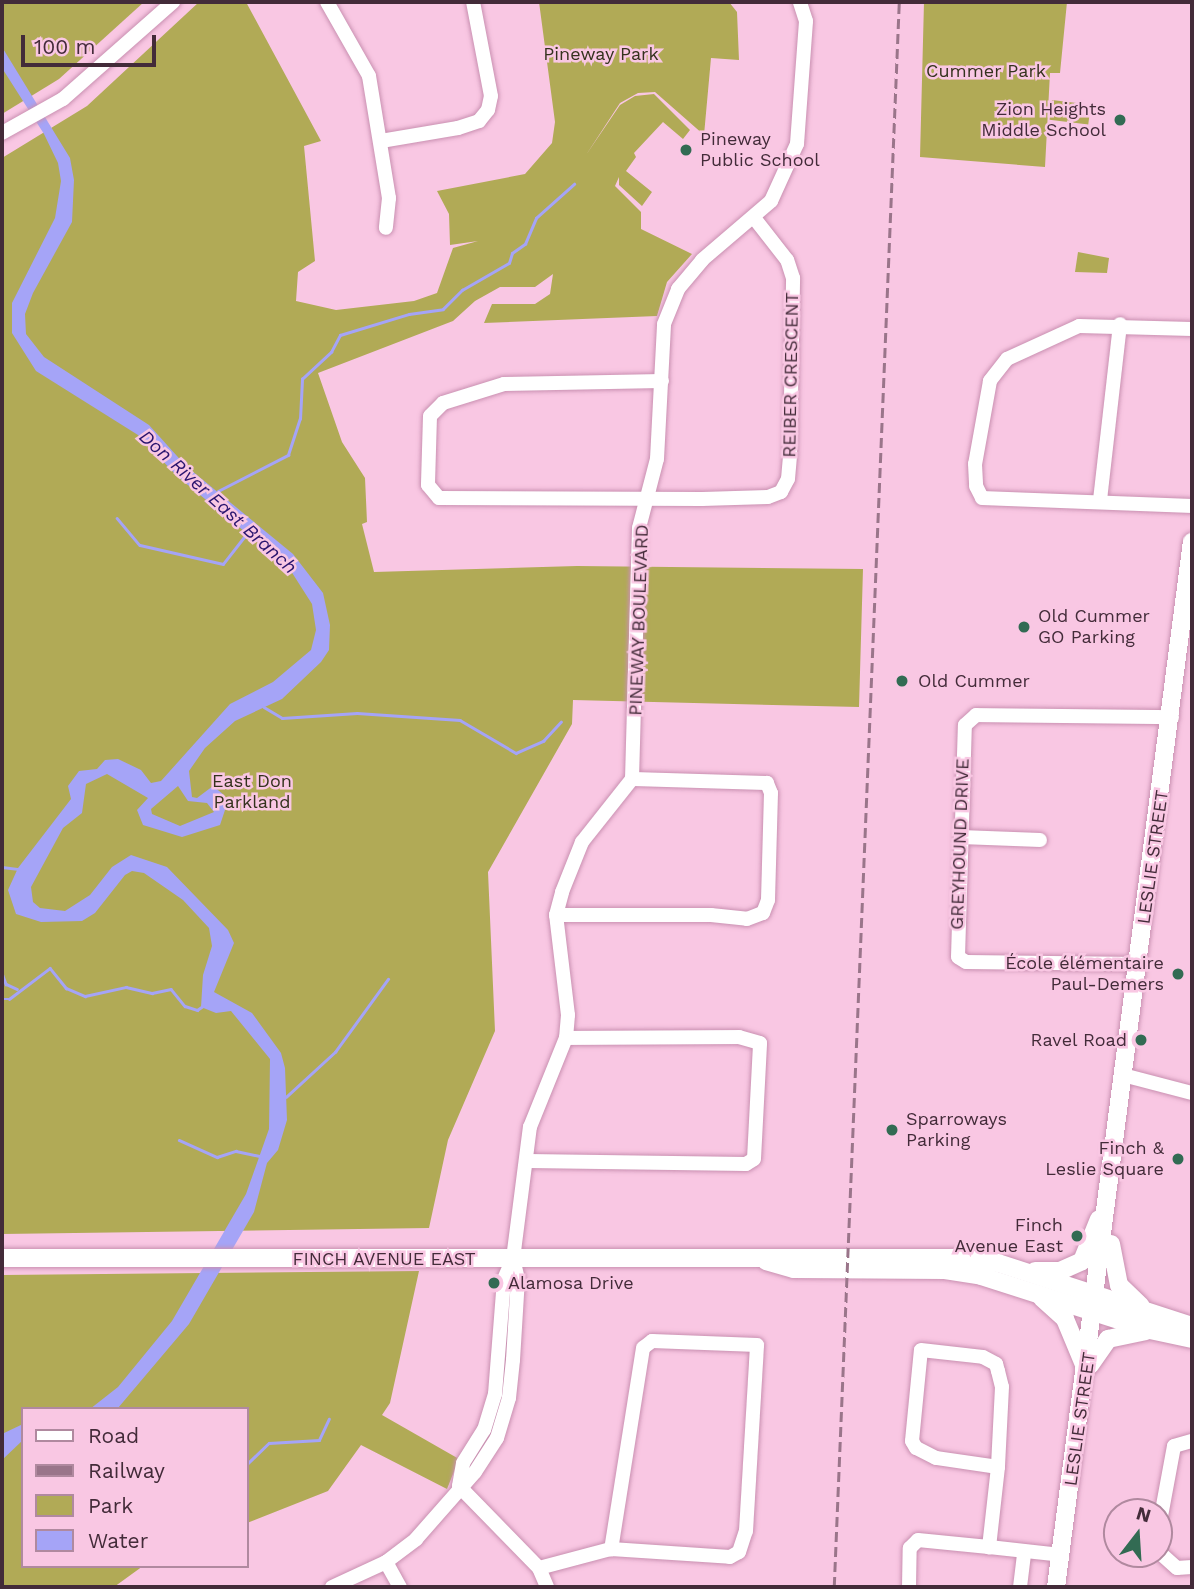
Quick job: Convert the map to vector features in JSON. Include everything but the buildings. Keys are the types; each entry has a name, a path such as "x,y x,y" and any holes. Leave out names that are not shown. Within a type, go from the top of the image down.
{"main road":[{"name":"LESLIE STREET","path":"1056,1587 1108,1210 1192,542"},
{"path":"1018,1278 1060,1271 1082,1261 1110,1190"},
{"path":"1087,1371 1108,1339 1151,1323 1119,1285 1108,1210"},
{"name":"FINCH AVENUE EAST","path":"2,1258 766,1261 794,1269 945,1270 1018,1278 1192,1339"},
{"path":"1018,1278 1062,1313 1087,1371"},
{"name":"FINCH AVENUE EAST","path":"1151,1323 1192,1326"}],"street":[{"path":"2,134 76,89 173,2"},
{"path":"327,2 369,76 389,198 386,228"},
{"path":"381,141 458,128 479,121 488,110 491,96 473,2"},
{"name":"PINEWAY BOULEVARD","path":"632,779 639,528 657,459 664,324 678,289 702,260 755,219 775,194 797,144 806,21 800,2"},
{"name":"REIBER CRESCENT","path":"662,381 504,384 443,403 430,416 428,485 439,498 768,497 781,492 788,479 793,278 787,260 755,219"},
{"path":"1192,329 1120,324 1079,326 1007,359 990,381 975,464 976,486 982,498 1100,500 1192,506"},
{"path":"1100,500 1120,324"},
{"name":"GREYHOUND DRIVE","path":"1138,964 966,962 958,957 968,718 1172,717"},
{"path":"332,1587 386,1562 416,1539 459,1486 463,1464 484,1430 495,1394 504,1279 513,1259 528,1161 530,1127 566,1038 568,1015 556,915 569,867 582,842 632,779 768,783 771,793 768,900 763,913 747,919 711,915 556,915"},
{"path":"961,837 1040,840"},
{"path":"528,1161 746,1164 754,1159 760,1043 739,1037 566,1038"},
{"path":"1123,1075 1192,1093"},
{"path":"539,1568 611,1549 730,1557 739,1552 746,1531 752,1367 758,1352 757,1345 652,1341 643,1348 611,1549"},
{"path":"989,1547 998,1466 1002,1387 996,1364 984,1357 921,1350 912,1429 916,1448 936,1458 998,1466"},
{"path":"1164,1498 1174,1446 1192,1441"},
{"path":"459,1486 539,1568 547,1587"},
{"path":"909,1587 910,1548 918,1540 1061,1555"},
{"path":"1020,1587 1024,1552"},
{"path":"386,1562 400,1587"},
{"path":"1173,1564 1177,1567 1192,1567"}],"green space":[{"path":"2,2 144,2 59,79 2,114"},
{"name":"East Don Parkland","path":"199,2 246,2 321,141 304,146 315,261 298,272 296,301 336,310 414,301 437,293 453,248 478,241 450,245 449,214 437,191 525,174 552,143 555,122 539,2 729,2 737,12 739,60 711,58 704,135 655,92 638,93 620,103 586,155 620,105 635,96 654,94 690,130 683,139 663,122 634,153 636,157 626,171 652,192 642,206 619,185 619,177 615,186 641,212 641,229 692,254 667,282 657,316 484,323 492,304 535,304 550,294 553,274 535,287 500,287 475,301 453,321 318,373 342,442 365,478 367,522 362,524 374,572 577,566 863,569 859,707 573,700 572,724 488,872 495,1031 448,1140 429,1228 2,1234 2,158 87,106"},
{"name":"Cummer Park","path":"924,2 1067,2 1060,73 1050,73 1045,167 920,157"},
{"path":"1052,100 1091,105 1088,125 1050,120"},
{"path":"1078,252 1109,258 1107,273 1075,272"},
{"path":"419,1271 390,1403 382,1415 459,1459 447,1489 361,1445 328,1491 248,1523 248,1407 21,1407 21,1568 140,1568 114,1587 2,1587 2,1275"}],"water":[{"name":"Don River East Branch","path":"2,47 70,158 74,180 72,222 33,293 25,314 26,334 44,357 149,425 186,466 293,554 323,593 330,625 329,650 321,662 282,699 235,721 205,748 189,771 192,797 197,798 213,786 224,795 227,804 220,825 182,837 143,825 137,810 148,798 107,774 86,784 82,813 63,828 31,887 33,902 40,908 65,911 90,895 112,867 131,855 167,867 228,930 234,943 214,992 252,1013 281,1053 285,1068 287,1120 278,1150 267,1163 254,1212 189,1324 119,1407 93,1407 118,1387 172,1321 246,1194 269,1129 270,1059 231,1011 216,1013 201,1007 203,975 212,946 209,928 183,900 144,873 132,871 125,875 95,913 82,921 41,922 16,914 8,890 18,868 71,799 68,786 79,771 97,769 105,760 118,759 141,770 151,783 161,781 230,704 273,682 311,650 316,630 312,604 289,568 177,476 138,435 36,371 12,333 12,303 55,218 61,181 58,163 44,134 2,68","holes":["178,786 188,801 207,803 214,812 180,826 152,814 151,809"]},
{"path":"21,1425 21,1442 2,1460 2,1434"}],"waterway":[{"path":"218,491 288,455 300,419 302,379 331,352 340,335 409,314 443,309 462,290 509,263 512,253 525,244 536,218 574,184"},
{"path":"117,518 140,545 223,564 247,533"},
{"path":"264,707 282,718 357,713 460,720 516,753 543,741 561,722"},
{"path":"2,867 19,869"},
{"path":"2,999 9,999 50,968 66,988 85,996 126,987 152,993 171,989 185,1006 197,1010 203,1006"},
{"path":"2,973 6,984 17,989"},
{"path":"286,1097 335,1052 388,979"},
{"path":"179,1140 217,1157 236,1151 260,1156"},
{"path":"248,1463 269,1443 319,1440 329,1419"}],"railway":[{"path":"834,1587 899,2"}],"place":[{"name":"Zion Heights Middle School","path":"1120,120"},
{"name":"Pineway Public School","path":"686,150"},
{"name":"Old Cummer GO Parking","path":"1024,627"},
{"name":"Old Cummer","path":"902,681"},
{"name":"École élémentaire Paul-Demers","path":"1178,974"},
{"name":"Ravel Road","path":"1141,1040"},
{"name":"Sparroways Parking","path":"892,1130"},
{"name":"Finch & Leslie Square","path":"1178,1159"},
{"name":"Finch Avenue East","path":"1077,1236"},
{"name":"Alamosa Drive","path":"494,1283"}],"park label":[{"name":"Pineway Park","path":"601,54"}]}
